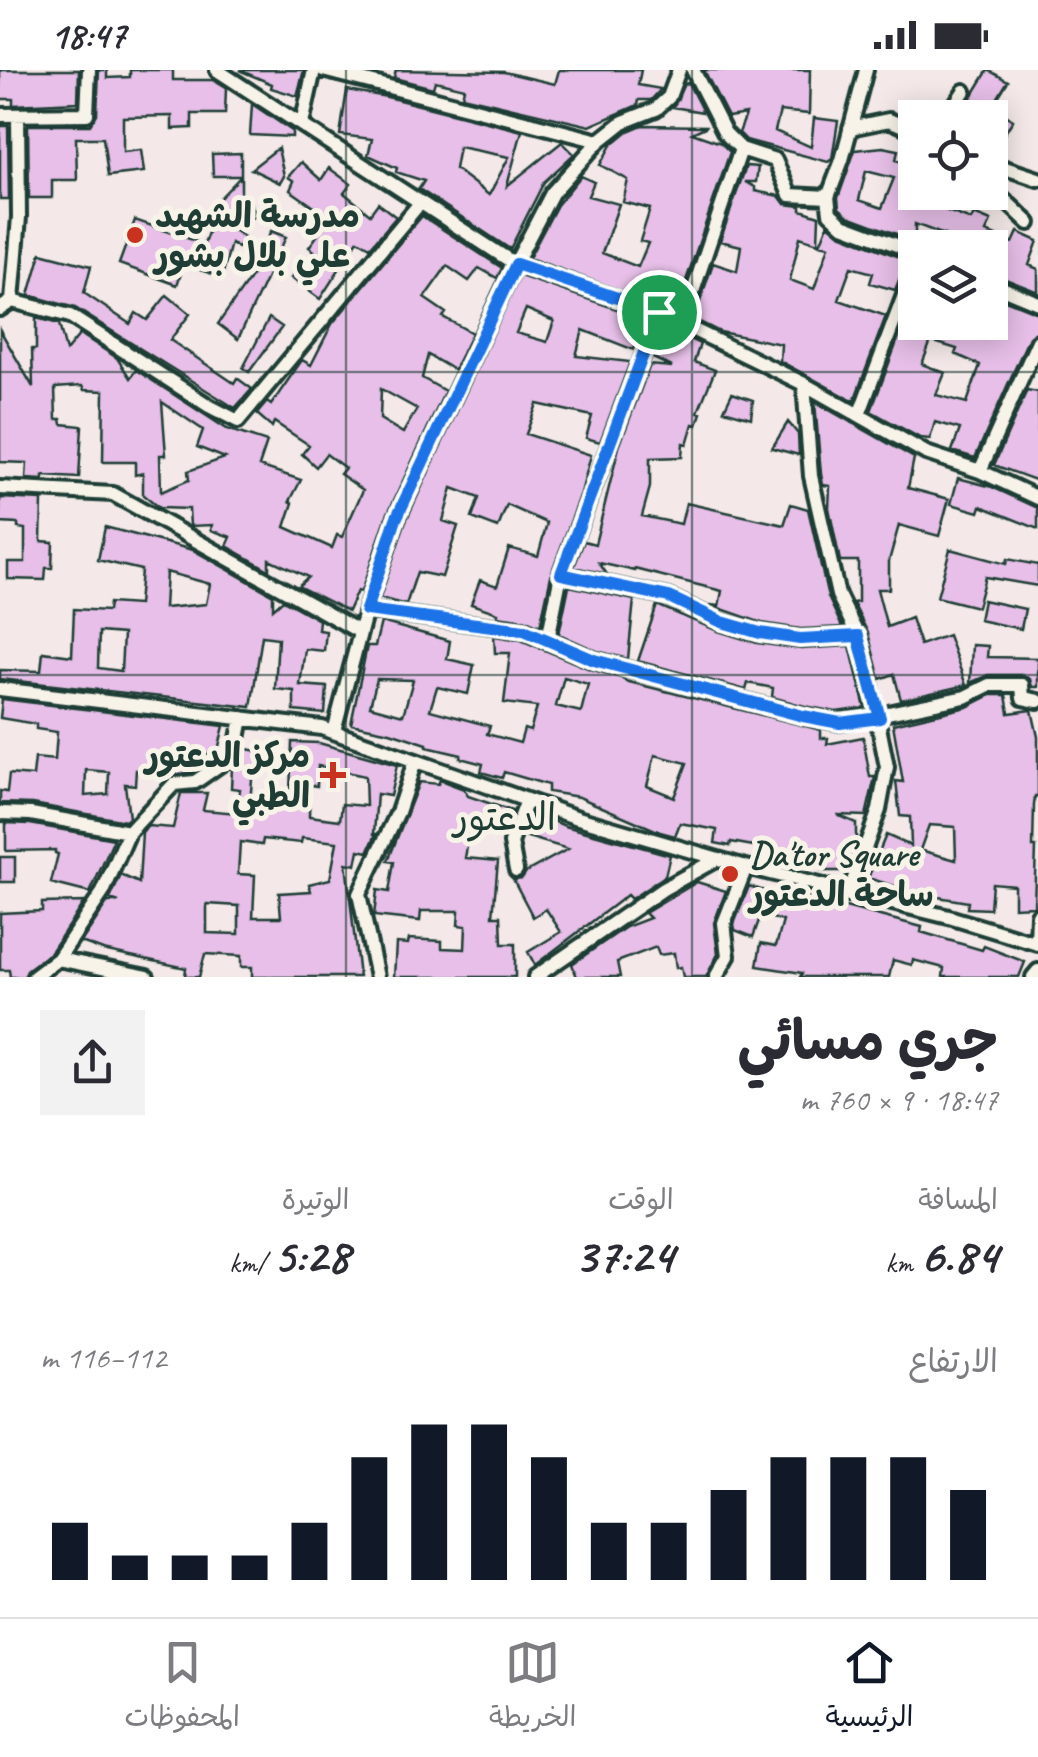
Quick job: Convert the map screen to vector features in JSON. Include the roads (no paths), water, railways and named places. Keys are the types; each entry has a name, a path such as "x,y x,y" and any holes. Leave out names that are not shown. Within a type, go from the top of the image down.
{"street":[{"path":"0,115 87,114 89,70"},
{"path":"302,124 314,70"},
{"path":"323,70 599,142"},
{"path":"334,732 366,610 396,519 552,193 623,122 656,109 669,97 679,70"},
{"path":"693,70 725,133 741,149 775,160 790,195 828,197"},
{"path":"866,70 828,197 830,213 843,225 898,246"},
{"path":"220,71 516,264 659,312 804,384 926,453 980,471 1038,498"},
{"path":"958,100 964,90"},
{"path":"18,115 19,216 6,305 70,316 238,421 420,204"},
{"path":"850,128 890,120 898,124"},
{"path":"682,324 741,149"},
{"path":"1008,169 1038,179"},
{"path":"1008,203 1029,223"},
{"path":"1008,290 1038,303"},
{"path":"548,639 561,574 659,312"},
{"path":"860,415 898,312"},
{"path":"980,471 1038,341"},
{"path":"804,384 811,476 838,595 858,636 880,718 887,766 880,810 848,895"},
{"path":"0,488 112,494 360,632"},
{"path":"561,574 669,597 722,622 760,633 800,639 858,636"},
{"path":"366,610 524,630 594,660 840,723 880,718 965,697 990,685 1022,685 1023,698 1038,701"},
{"path":"0,689 322,728 527,800 746,868 1037,944 1038,915"},
{"path":"34,977 58,959 103,892 129,832 174,784 195,782 235,754 242,718"},
{"path":"377,977 359,894 398,812 415,760"},
{"path":"516,870 512,843 527,800"},
{"path":"0,814 32,814 129,832"},
{"path":"535,977 663,889 718,859"},
{"path":"716,977 728,956 724,923 746,868"},
{"path":"58,959 147,977"},
{"path":"1033,977 1038,971"}],"place":[{"name":"مدرسة الشهيد علي بلال بشور","path":"135,235"},
{"name":"مركز الدعتور الطبي","path":"333,775"},
{"name":"Da'tor Square ساحة الدعتور","path":"730,874"}],"district":[{"name":"الدعتور","path":"505,817"}]}
